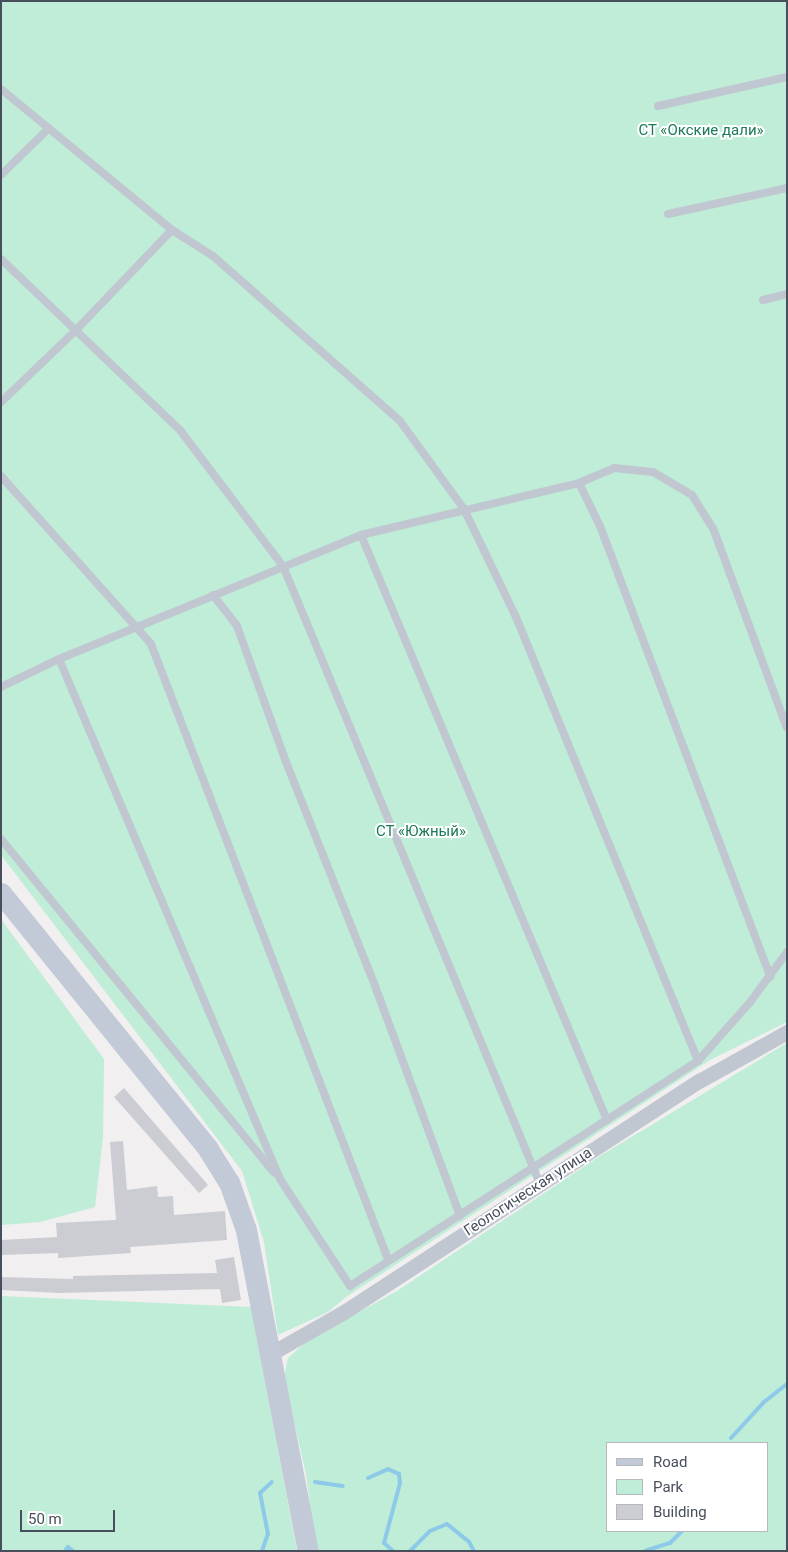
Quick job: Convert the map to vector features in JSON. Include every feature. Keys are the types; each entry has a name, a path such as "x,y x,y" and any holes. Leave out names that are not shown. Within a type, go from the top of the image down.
{"street":[{"path":"1,893 202,1142 229,1182 243,1214 308,1551"},
{"name":"Геологическая улица","path":"270,1354 344,1312 699,1080 787,1032"}],"lane":[{"path":"658,106 787,77"},
{"path":"1,89 172,230 213,256 400,421 464,509 516,617 698,1061"},
{"path":"1,175 49,128"},
{"path":"668,214 787,188"},
{"path":"1,402 77,329 172,230"},
{"path":"1,258 180,430 283,566 540,1184"},
{"path":"763,300 787,294"},
{"path":"1,687 59,659 361,535 579,483 614,468 653,472 692,494 713,528 787,728"},
{"path":"1,476 138,626 151,644 388,1260"},
{"path":"579,483 600,526 770,977"},
{"path":"361,535 607,1120"},
{"path":"213,595 237,626 286,762 375,986 460,1216"},
{"path":"59,659 280,1179"},
{"path":"1,839 280,1179 350,1286 388,1260 460,1216 532,1166 698,1061 770,977 787,952"}],"green space":[{"name":"СТ «Южный»","path":"1,1 787,1 787,1022 710,1060 346,1297 328,1312 278,1335 264,1242 242,1171 1,855"},
{"path":"1,919 104,1059 103,1137 95,1207 40,1222 1,1225"},
{"path":"787,1043 787,1551 316,1551 306,1474 284,1377 288,1358 308,1340 397,1291 600,1156"},
{"path":"1,1296 251,1307 297,1551 1,1551"}],"building":[{"path":"124,1088 208,1185 199,1193 114,1097"},
{"path":"123,1141 127,1190 157,1186 158,1197 173,1196 174,1215 225,1211 227,1240 130,1247 131,1253 58,1258 58,1253 1,1255 1,1240 57,1237 56,1223 116,1220 110,1142"},
{"path":"234,1257 241,1300 222,1303 220,1289 60,1293 1,1290 1,1277 73,1279 73,1276 217,1273 215,1260"}],"waterway":[{"path":"731,1438 764,1402 787,1384"},
{"path":"368,1478 388,1469 399,1474 400,1483 384,1543 393,1551"},
{"path":"262,1551 268,1534 260,1493 272,1482"},
{"path":"315,1482 343,1486"},
{"path":"410,1551 430,1531 447,1524 469,1542 474,1551"},
{"path":"645,1551 670,1543 681,1532"},
{"path":"65,1551 68,1547 73,1551"}],"park label":[{"name":"СТ «Окские дали»","path":"701,131"}]}
